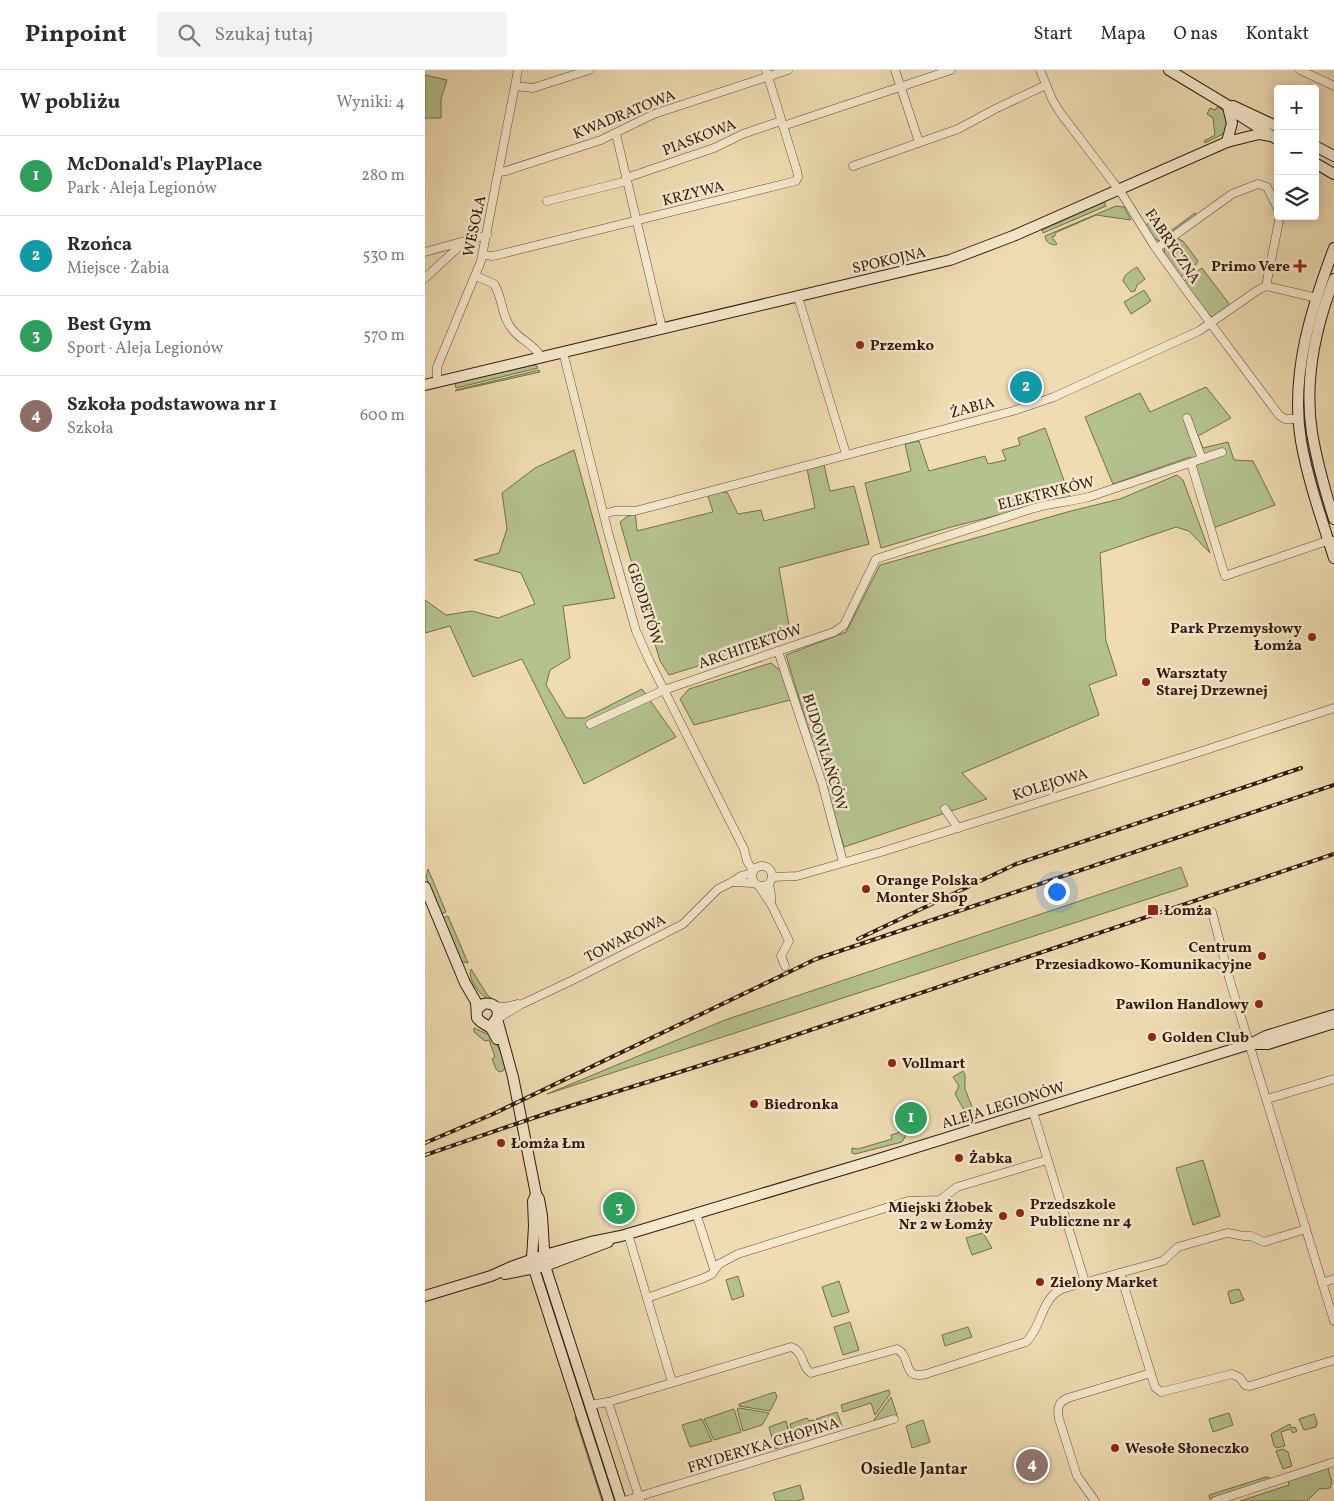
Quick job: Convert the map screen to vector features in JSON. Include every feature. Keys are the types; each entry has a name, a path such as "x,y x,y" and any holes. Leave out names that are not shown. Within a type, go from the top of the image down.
{"street":[{"name":"WESOŁA","path":"437,382 437,367 476,276 483,255 518,70"},
{"path":"515,86 533,88 589,70"},
{"name":"KWADRATOWA","path":"499,172 505,172 601,140 654,114 767,74 788,70"},
{"path":"895,70 919,142"},
{"name":"PIASKOWA","path":"547,200 627,180 714,148 743,134 782,124 951,70"},
{"name":"FABRYCZNA","path":"1040,70 1059,111 1118,190 1211,324 1279,416 1285,419 1299,419"},
{"path":"1169,70 1227,105 1241,109 1274,138"},
{"path":"1300,70 1334,86"},
{"name":"KRZYWA","path":"483,255 493,256 796,181 798,175 767,74"},
{"path":"853,166 958,129 1046,85"},
{"path":"1227,105 1231,112 1232,123 1227,142"},
{"path":"1256,121 1274,126"},
{"name":"SPOKOJNA","path":"1227,142 1256,121"},
{"path":"615,134 662,328"},
{"name":"SPOKOJNA","path":"425,385 955,259 986,248 1227,142 1259,134 1274,138"},
{"path":"1319,148 1334,156"},
{"path":"1319,165 1334,174"},
{"path":"1157,248 1230,196 1258,184 1264,185 1269,189 1274,200"},
{"path":"1280,220 1266,286 1317,298"},
{"path":"425,252 487,235"},
{"path":"425,278 463,242"},
{"path":"1334,248 1317,298 1301,366 1299,419 1305,463 1331,541 1334,558"},
{"path":"476,276 494,284 507,322 515,333 536,349 541,357"},
{"path":"1334,279 1314,347 1310,402 1311,424 1317,460 1334,519"},
{"name":"ŻABIA","path":"604,514 615,511 635,511 1013,411 1054,397 1185,338 1211,324 1266,286"},
{"path":"798,297 845,454"},
{"name":"GEODETÓW","path":"563,352 636,631 744,849"},
{"path":"1187,418 1202,459"},
{"name":"ELEKTRYKÓW","path":"844,625 876,559 1031,509 1049,504 1089,498 1222,452"},
{"path":"1191,463 1225,576 1331,541"},
{"name":"ARCHITEKTÓW","path":"590,724 664,690 834,632 844,625"},
{"name":"BUDOWLAŃCÓW","path":"778,651 822,783 843,862"},
{"name":"KOLEJOWA","path":"770,880 792,877 958,828 1334,708"},
{"path":"945,809 958,828"},
{"path":"744,849 761,866 770,870 771,904"},
{"path":"744,849 756,884 771,904 789,941 781,956 785,966"},
{"path":"752,872 761,866"},
{"name":"TOWAROWA","path":"497,1019 520,1005 683,924 718,889 752,872"},
{"path":"732,882 756,884 770,880"},
{"path":"425,887 465,984 476,1002 477,1018 487,1024 492,1024 497,1019"},
{"path":"1212,912 1334,1321"},
{"path":"462,974 469,980 480,997 492,1004 498,1013 497,1025 513,1077 536,1194 539,1199 545,1266 623,1501"},
{"path":"477,1010 481,1005 492,1004"},
{"name":"TOWAROWA","path":"492,1004 505,1007 520,1005"},
{"name":"ALEJA LEGIONÓW","path":"425,1296 533,1264 545,1255 625,1235 1033,1112 1250,1044 1266,1036 1334,1014"},
{"name":"ALEJA LEGIONÓW","path":"1250,1044 1268,1044 1334,1023"},
{"path":"487,1024 492,1029 502,1049 505,1050"},
{"path":"1267,1099 1334,1079"},
{"path":"1033,1112 1085,1282"},
{"path":"647,1298 704,1278 712,1274 719,1264 738,1254 908,1201 940,1200 957,1187 1047,1160"},
{"path":"536,1194 533,1201 533,1264 609,1501"},
{"path":"696,1213 714,1269"},
{"path":"590,1405 608,1402 791,1348 799,1351 806,1370 815,1374 897,1349 904,1355 910,1372 916,1376 927,1374 1026,1342 1034,1332 1052,1296 1062,1289 1163,1262 1178,1247 1227,1233 1253,1236 1263,1242 1306,1229"},
{"path":"625,1235 647,1298 672,1382"},
{"name":"ALEJA LEGIONÓW","path":"533,1264 545,1266 599,1247 625,1235"},
{"path":"1120,1273 1155,1388 1159,1391 1164,1393 1232,1374 1238,1376 1245,1385 1250,1386 1334,1360"},
{"path":"1322,1283 1334,1280"},
{"path":"1095,1501 1077,1476 1059,1419 1058,1408 1067,1398 1151,1373"},
{"path":"608,1402 640,1499"},
{"name":"FRYDERYKA CHOPINA","path":"623,1501 640,1499 894,1419"},
{"path":"1215,1501 1334,1462"}],"green space":[{"path":"425,75 447,80 441,99 441,118 425,118"},
{"path":"1217,107 1229,117 1224,136 1223,134 1205,143 1204,141 1215,135 1213,118 1207,114 1210,108 1215,110"},
{"path":"1104,202 1106,206 1043,233 1042,230"},
{"path":"1116,206 1124,207 1131,220 1096,215 1055,233 1055,236 1052,237 1057,244 1055,245 1046,240 1045,236"},
{"path":"1195,213 1196,216 1161,241 1154,239 1145,226 1158,217 1165,235"},
{"path":"1176,238 1183,241 1198,261 1194,268 1182,276 1180,276 1164,254 1165,246"},
{"path":"1334,258 1334,264 1325,289 1307,371 1331,522 1329,522 1308,450 1302,416 1304,363 1319,302"},
{"path":"1137,267 1145,279 1137,285 1135,291 1131,292 1123,281 1126,275"},
{"path":"1202,268 1230,305 1213,317 1210,316 1184,282"},
{"path":"1144,290 1151,301 1131,314 1124,302"},
{"path":"536,365 538,368 456,388 455,383"},
{"path":"539,370 540,372 455,391 456,390"},
{"path":"1206,387 1231,418 1198,436 1203,448 1228,442 1234,460 1253,461 1275,505 1213,528 1190,457 1113,484 1085,417 1140,393 1150,412"},
{"path":"1045,428 1070,497 951,527 881,548 865,483 911,471 905,444 919,441 929,471 985,456 988,464 1006,460 1002,450 1020,445 1018,438"},
{"path":"574,450 615,598 563,606 570,658 550,670 546,685 566,718 585,718 642,689 676,737 584,784 522,659 473,677 450,626 425,633 425,600 446,615 472,611 498,618 535,604 521,573 474,560 499,553 507,529 502,493 535,468"},
{"path":"824,465 830,491 854,486 869,544 779,568 791,637 669,675 660,661 620,522 635,511 637,531 713,512 707,493 727,492 738,514 761,510 764,521 815,508 807,469"},
{"path":"1177,475 1183,480 1210,553 1189,531 1176,527 1100,553 1106,641 1117,675 1089,685 1099,715 962,773 987,799 844,847 786,655 846,632 880,565 1120,499"},
{"path":"771,663 786,675 794,699 694,725 680,699 689,689"},
{"path":"1181,867 1188,886 547,1094 725,1020"},
{"path":"428,869 446,912 441,914 426,877"},
{"path":"448,916 468,963 461,961 443,918"},
{"path":"471,969 488,996 502,1005 490,1000 477,989 472,981"},
{"path":"474,1028 492,1036 503,1056 506,1066 503,1071 499,1072 496,1069 492,1059 495,1057 489,1040 485,1041 474,1032"},
{"path":"963,1071 965,1075 965,1089 976,1117 974,1118 964,1110 955,1094 959,1086 953,1077"},
{"path":"901,1128 904,1130 905,1137 902,1142 855,1154 852,1153 852,1148 858,1149 892,1139 891,1135 898,1133"},
{"path":"1203,1160 1220,1216 1193,1225 1176,1168"},
{"path":"983,1233 992,1248 972,1255 966,1238"},
{"path":"738,1276 744,1296 732,1300 726,1280"},
{"path":"839,1281 849,1312 832,1317 822,1287"},
{"path":"1239,1289 1244,1300 1231,1304 1229,1291"},
{"path":"850,1322 859,1350 843,1355 834,1327"},
{"path":"968,1327 972,1337 945,1346 942,1335"},
{"path":"889,1390 890,1394 875,1415 871,1403 843,1412 841,1405"},
{"path":"775,1392 777,1397 770,1411 739,1406 739,1404"},
{"path":"891,1397 897,1415 874,1422 874,1420"},
{"path":"734,1409 741,1432 714,1440 704,1419"},
{"path":"737,1409 769,1413 762,1425 743,1431"},
{"path":"837,1412 842,1426 836,1428 816,1419"},
{"path":"1229,1413 1233,1425 1213,1432 1209,1419"},
{"path":"1314,1414 1317,1422 1316,1427 1304,1430 1299,1419"},
{"path":"575,1417 579,1421 606,1501 602,1501"},
{"path":"807,1418 809,1421 813,1420 833,1429 795,1440 790,1424"},
{"path":"702,1419 712,1441 690,1447 682,1425"},
{"path":"923,1420 930,1442 912,1448 906,1426"},
{"path":"786,1421 792,1444 775,1449 769,1427"},
{"path":"1290,1424 1291,1428 1295,1427 1297,1431 1293,1433 1290,1429 1281,1432 1285,1446 1276,1448 1271,1434"},
{"path":"1283,1449 1288,1452 1292,1466 1283,1469 1276,1451"},
{"path":"1328,1468 1332,1482 1330,1488 1319,1489 1307,1501 1240,1501 1289,1485 1288,1481"},
{"path":"1266,1477 1270,1478 1269,1480 1210,1499 1209,1495"},
{"path":"800,1485 804,1499 776,1501 773,1493"}],"railway":[{"path":"858,939 1016,864 1301,768"},
{"path":"425,1143 493,1114 816,959 1334,785"},
{"path":"425,1155 548,1113 763,1046 1334,854"}],"place":[{"name":"Primo Vere","path":"1300,266"},
{"name":"Przemko","path":"860,345"},
{"name":"Rzońca","path":"1026,387"},
{"name":"Park Przemysłowy Łomża","path":"1312,637"},
{"name":"Warsztaty Starej Drzewnej","path":"1146,682"},
{"name":"Orange Polska Monter Shop","path":"866,889"},
{"name":"Łomża","path":"1153,910"},
{"name":"Centrum Przesiadkowo-Komunikacyjne","path":"1262,956"},
{"name":"Pawilon Handlowy","path":"1259,1004"},
{"name":"Golden Club","path":"1152,1037"},
{"name":"Vollmart","path":"892,1063"},
{"name":"Biedronka","path":"754,1104"},
{"name":"McDonald's PlayPlace","path":"911,1118"},
{"name":"Łomża Łm","path":"501,1143"},
{"name":"Żabka","path":"959,1158"},
{"name":"Best Gym","path":"619,1208"},
{"name":"Przedszkole Publiczne nr 4","path":"1020,1213"},
{"name":"Miejski Żłobek Nr 2 w Łomży","path":"1003,1216"},
{"name":"Zielony Market","path":"1040,1282"},
{"name":"Wesołe Słoneczko","path":"1115,1448"},
{"name":"Szkoła podstawowa nr 1","path":"1032,1465"}],"district":[{"name":"Osiedle Jantar","path":"914,1468"}]}
